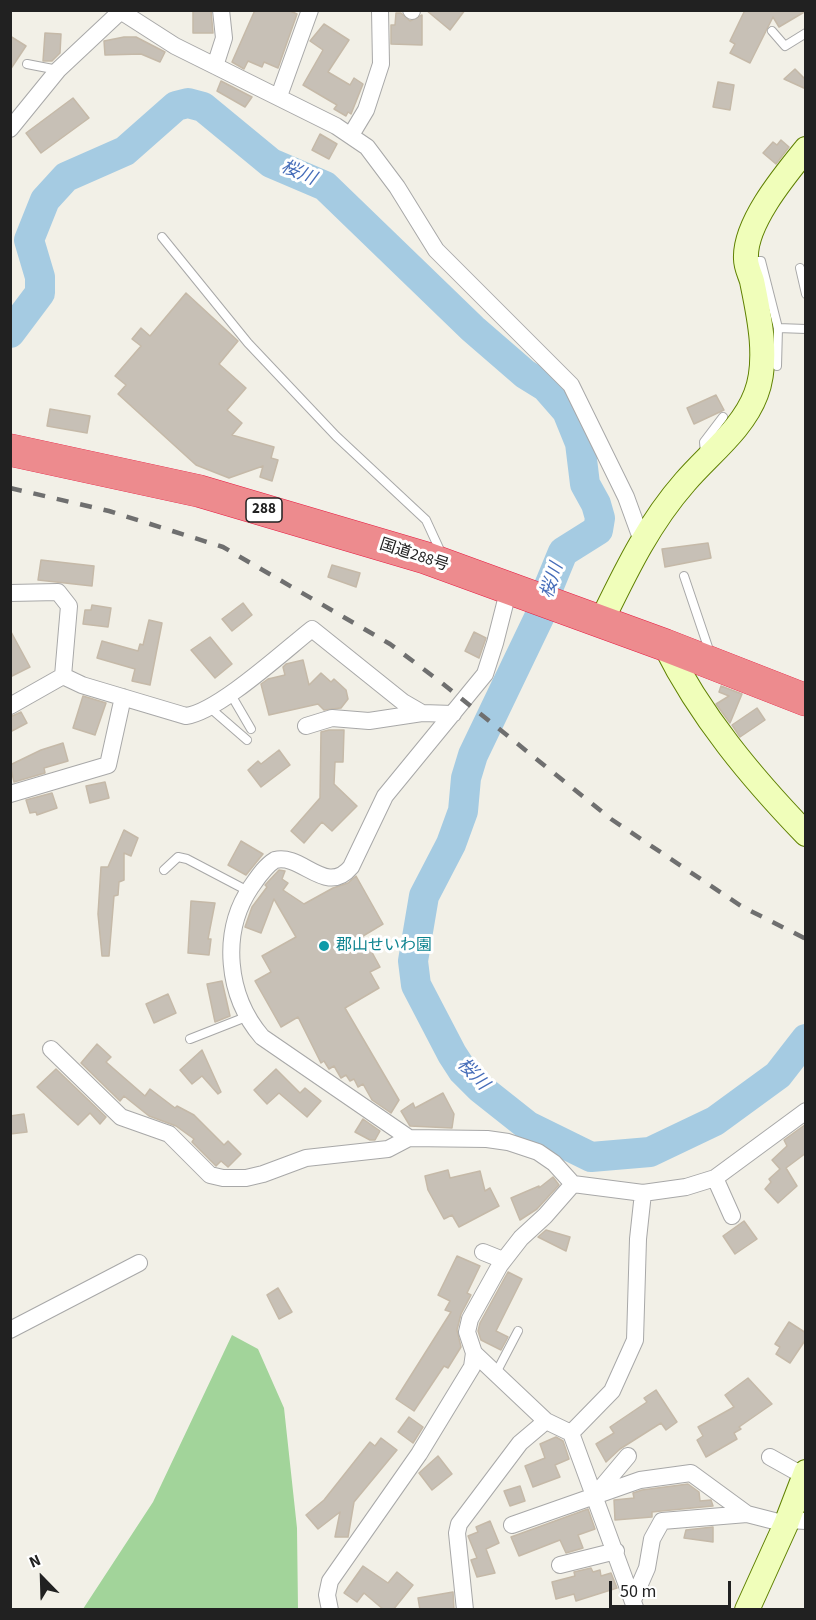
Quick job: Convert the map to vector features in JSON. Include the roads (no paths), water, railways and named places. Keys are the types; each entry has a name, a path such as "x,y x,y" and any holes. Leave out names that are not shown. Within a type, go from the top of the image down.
{"highway":[{"name":"国道288号","path":"10,450 199,491 446,566 665,645 806,700"}],"street":[{"path":"215,66 224,38 221,10"},
{"path":"351,135 366,110 381,64 380,10"},
{"path":"10,129 58,70 122,11 175,46 279,96 351,135 367,147 397,187 436,250 571,385 626,497 642,542"},
{"path":"279,96 309,11"},
{"path":"590,619 685,482 740,422 756,394 762,348 752,280 746,261 747,246 757,219 806,149"},
{"path":"409,1138 273,1047 246,1017 231,966 230,945 235,916 248,891 270,862 282,858 324,877 336,877 347,871 385,796 484,674 510,588"},
{"path":"10,593 58,592 69,606 63,676"},
{"path":"63,676 82,685 186,716 196,714 230,692 312,629 403,702 422,713"},
{"path":"665,645 711,721 757,782 806,834"},
{"path":"10,706 63,676"},
{"path":"10,794 108,765 123,697"},
{"path":"306,726 332,718 369,721 422,713 453,714"},
{"path":"51,1049 121,1117 169,1134 210,1175 246,1178 306,1158 388,1149 409,1138 508,1142 538,1152 554,1163 573,1184 643,1193 686,1187 715,1178 806,1111"},
{"path":"715,1178 732,1216"},
{"path":"330,1610 327,1595 330,1581 418,1454 472,1367 474,1353 467,1332 470,1319 503,1260 573,1184"},
{"path":"571,1433 612,1390 635,1340 638,1239 643,1193"},
{"path":"483,1252 503,1260"},
{"path":"10,1330 139,1263"},
{"path":"474,1353 546,1421 571,1433 634,1605"},
{"path":"465,1610 457,1533 459,1524 520,1443 546,1421"},
{"path":"595,1495 628,1456"},
{"path":"747,1610 793,1522 805,1474 770,1456"},
{"path":"512,1525 640,1480 691,1473 747,1514"},
{"path":"634,1605 647,1568 652,1539 662,1521 747,1514 793,1522"},
{"path":"560,1565 616,1551"}],"lane":[{"path":"772,31 785,46 806,33"},
{"path":"27,64 58,70"},
{"path":"162,237 248,343 336,436 426,520 446,566"},
{"path":"746,261 761,261 777,327 777,366"},
{"path":"800,268 806,294"},
{"path":"777,327 806,329"},
{"path":"705,461 704,442 723,417"},
{"path":"684,576 714,664"},
{"path":"230,692 251,729"},
{"path":"208,707 246,740"},
{"path":"164,870 178,857 248,891"},
{"path":"189,1039 246,1017"},
{"path":"496,1373 518,1331"}],"waterway":[{"name":"桜川","path":"10,333 40,293 40,277 29,240 45,200 66,177 125,151 176,106 188,103 203,107 271,163 325,186 473,329 525,374 546,387 567,411 580,443 585,484 596,504 600,518 598,530 563,552 549,586 546,603 473,755 466,778 463,811 451,844 424,896 413,961 416,985 452,1054 463,1071 480,1088 528,1126 591,1157 650,1152 715,1121 778,1075 806,1039"}],"railway":[{"path":"10,488 109,511 223,547 390,644 611,819 741,906 806,939"}],"place":[{"name":"郡山せいわ園","path":"324,946"}]}
